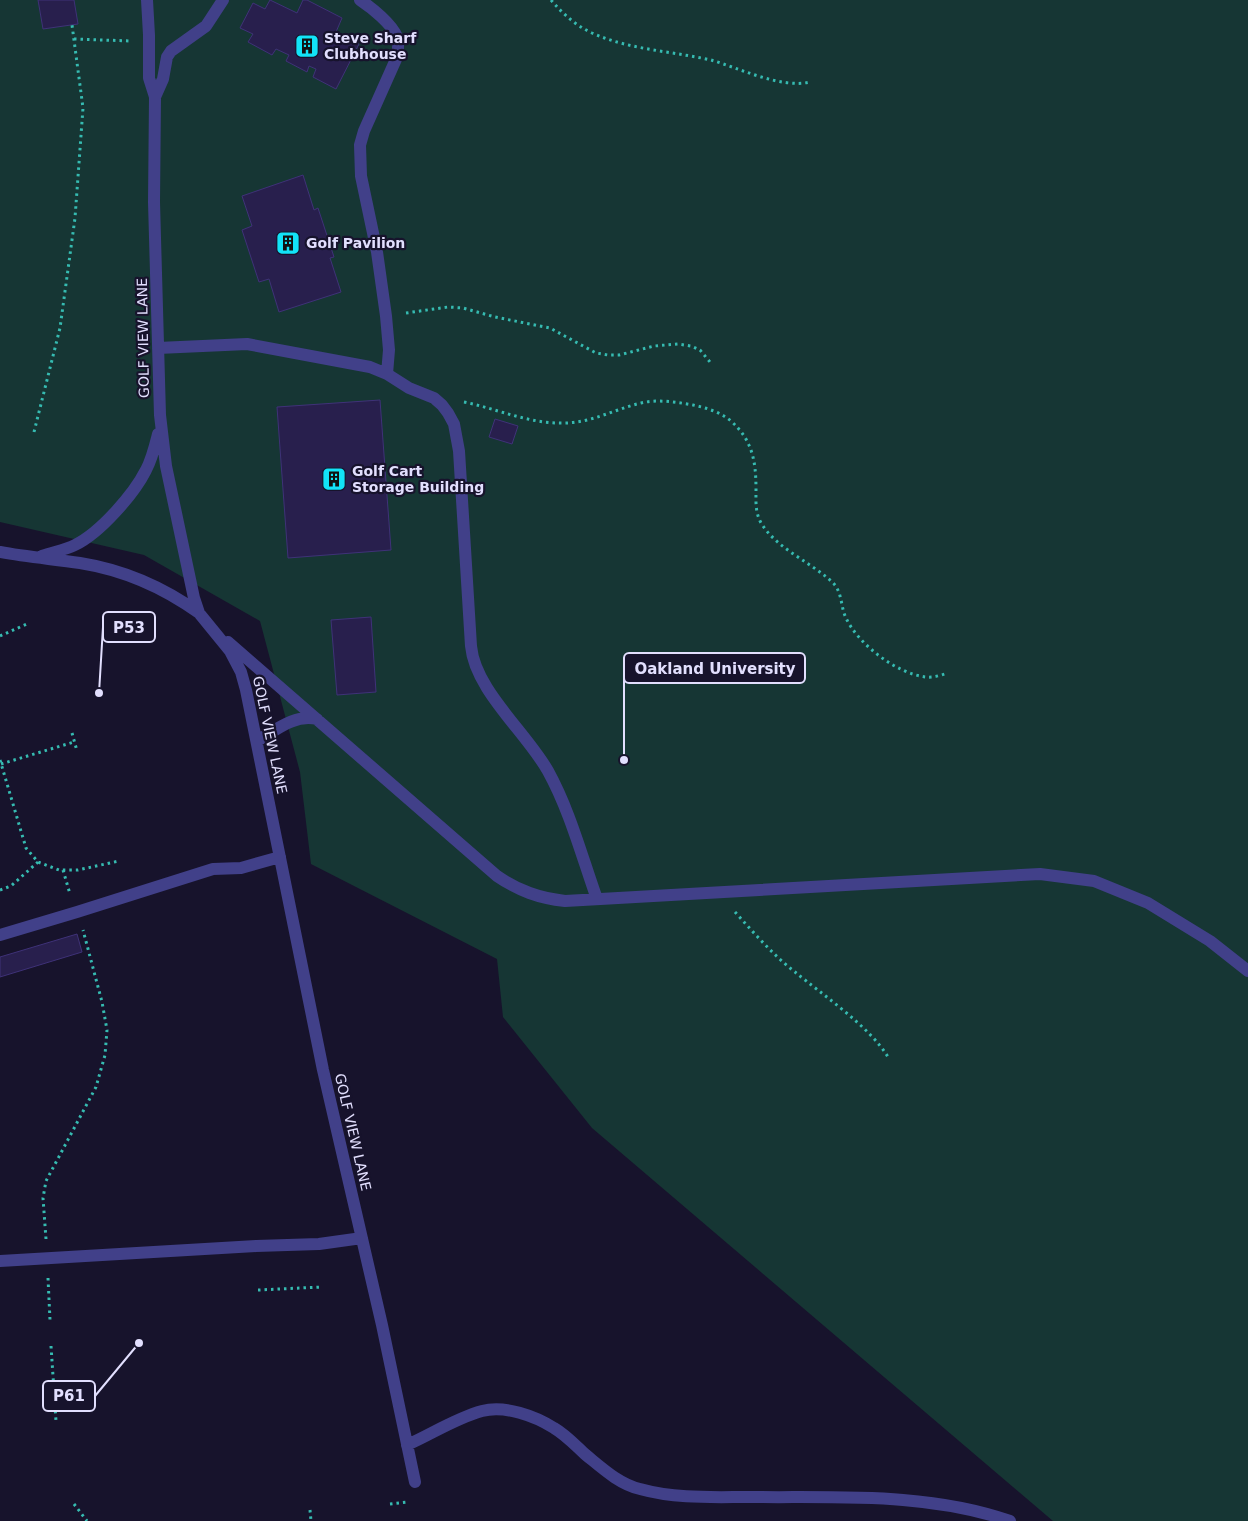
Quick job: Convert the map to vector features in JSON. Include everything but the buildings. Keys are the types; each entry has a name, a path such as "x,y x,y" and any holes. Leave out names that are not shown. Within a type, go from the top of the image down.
{"street":[{"path":"147,0 149,78 155,97"},
{"path":"155,97 163,78 167,57 171,51 206,26 223,0"},
{"path":"360,0 376,4 397,38 398,47 397,57 364,131 360,145 361,176 377,252 386,316 389,350 387,374"},
{"name":"GOLF VIEW LANE","path":"155,97 154,202 158,348 160,415 166,466 190,584 199,613 230,651 241,672 246,690 321,1060 415,1482"},
{"path":"158,348 247,344 370,367 387,374 409,388 434,398 448,413 454,424 459,451 471,646 474,662 492,695 537,752 548,771 566,812 597,899"},
{"path":"37,558 76,545 96,530 116,511 147,469 156,440 160,415"},
{"path":"0,552 82,563 129,575 153,584 199,613"},
{"path":"215,631 497,876 527,893 546,899 565,901 1040,874 1094,881 1148,903 1210,941 1248,971"},
{"path":"257,741 295,720 306,717 317,719"},
{"path":"0,935 213,869 241,868 280,857"},
{"path":"0,1261 319,1244 362,1238"},
{"path":"407,1445 461,1418 484,1410 504,1410 530,1416 555,1429 612,1475 638,1489 679,1497 870,1498 928,1502 982,1511 1010,1521"}],"path":[{"path":"551,0 576,25 594,34 626,45 712,61 773,79 801,84 810,82"},
{"path":"34,432 60,328 75,218 83,108 72,25"},
{"path":"74,40 132,41"},
{"path":"386,316 423,310 462,308 550,328 596,353 619,355 654,346 678,344 700,350 710,362"},
{"path":"434,398 476,404 508,415 547,422 565,423 582,421 640,403 660,401 678,402 720,413 739,430 753,456 756,464 756,506 762,524 794,555 831,580 837,587 846,618 869,650 890,663 914,674 927,677 948,673"},
{"path":"0,636 30,623"},
{"path":"72,733 77,751"},
{"path":"74,742 0,762 26,848 38,862 63,870 78,870 119,861"},
{"path":"0,890 11,886 38,862"},
{"path":"63,870 72,900"},
{"path":"719,892 780,959 859,1026 883,1049 888,1057"},
{"path":"46,1229 43,1198 46,1181 96,1087 105,1055 107,1030 102,1002 82,927"},
{"path":"48,1271 50,1320"},
{"path":"258,1290 322,1287"},
{"path":"51,1346 56,1421"},
{"path":"390,1504 408,1502"},
{"path":"74,1504 87,1521"},
{"path":"310,1510 311,1521"}],"green space":[{"path":"0,0 1248,0 1248,1521 1053,1521 592,1128 503,1017 497,959 311,864 300,772 260,621 144,555 0,522"}],"place":[{"name":"Steve Sharf Clubhouse","path":"307,46"},
{"name":"Golf Pavilion","path":"288,243"},
{"name":"Golf Cart Storage Building","path":"334,479"},
{"name":"P53","path":"99,693"},
{"name":"Oakland University","path":"624,760"},
{"name":"P61","path":"139,1343"}]}
